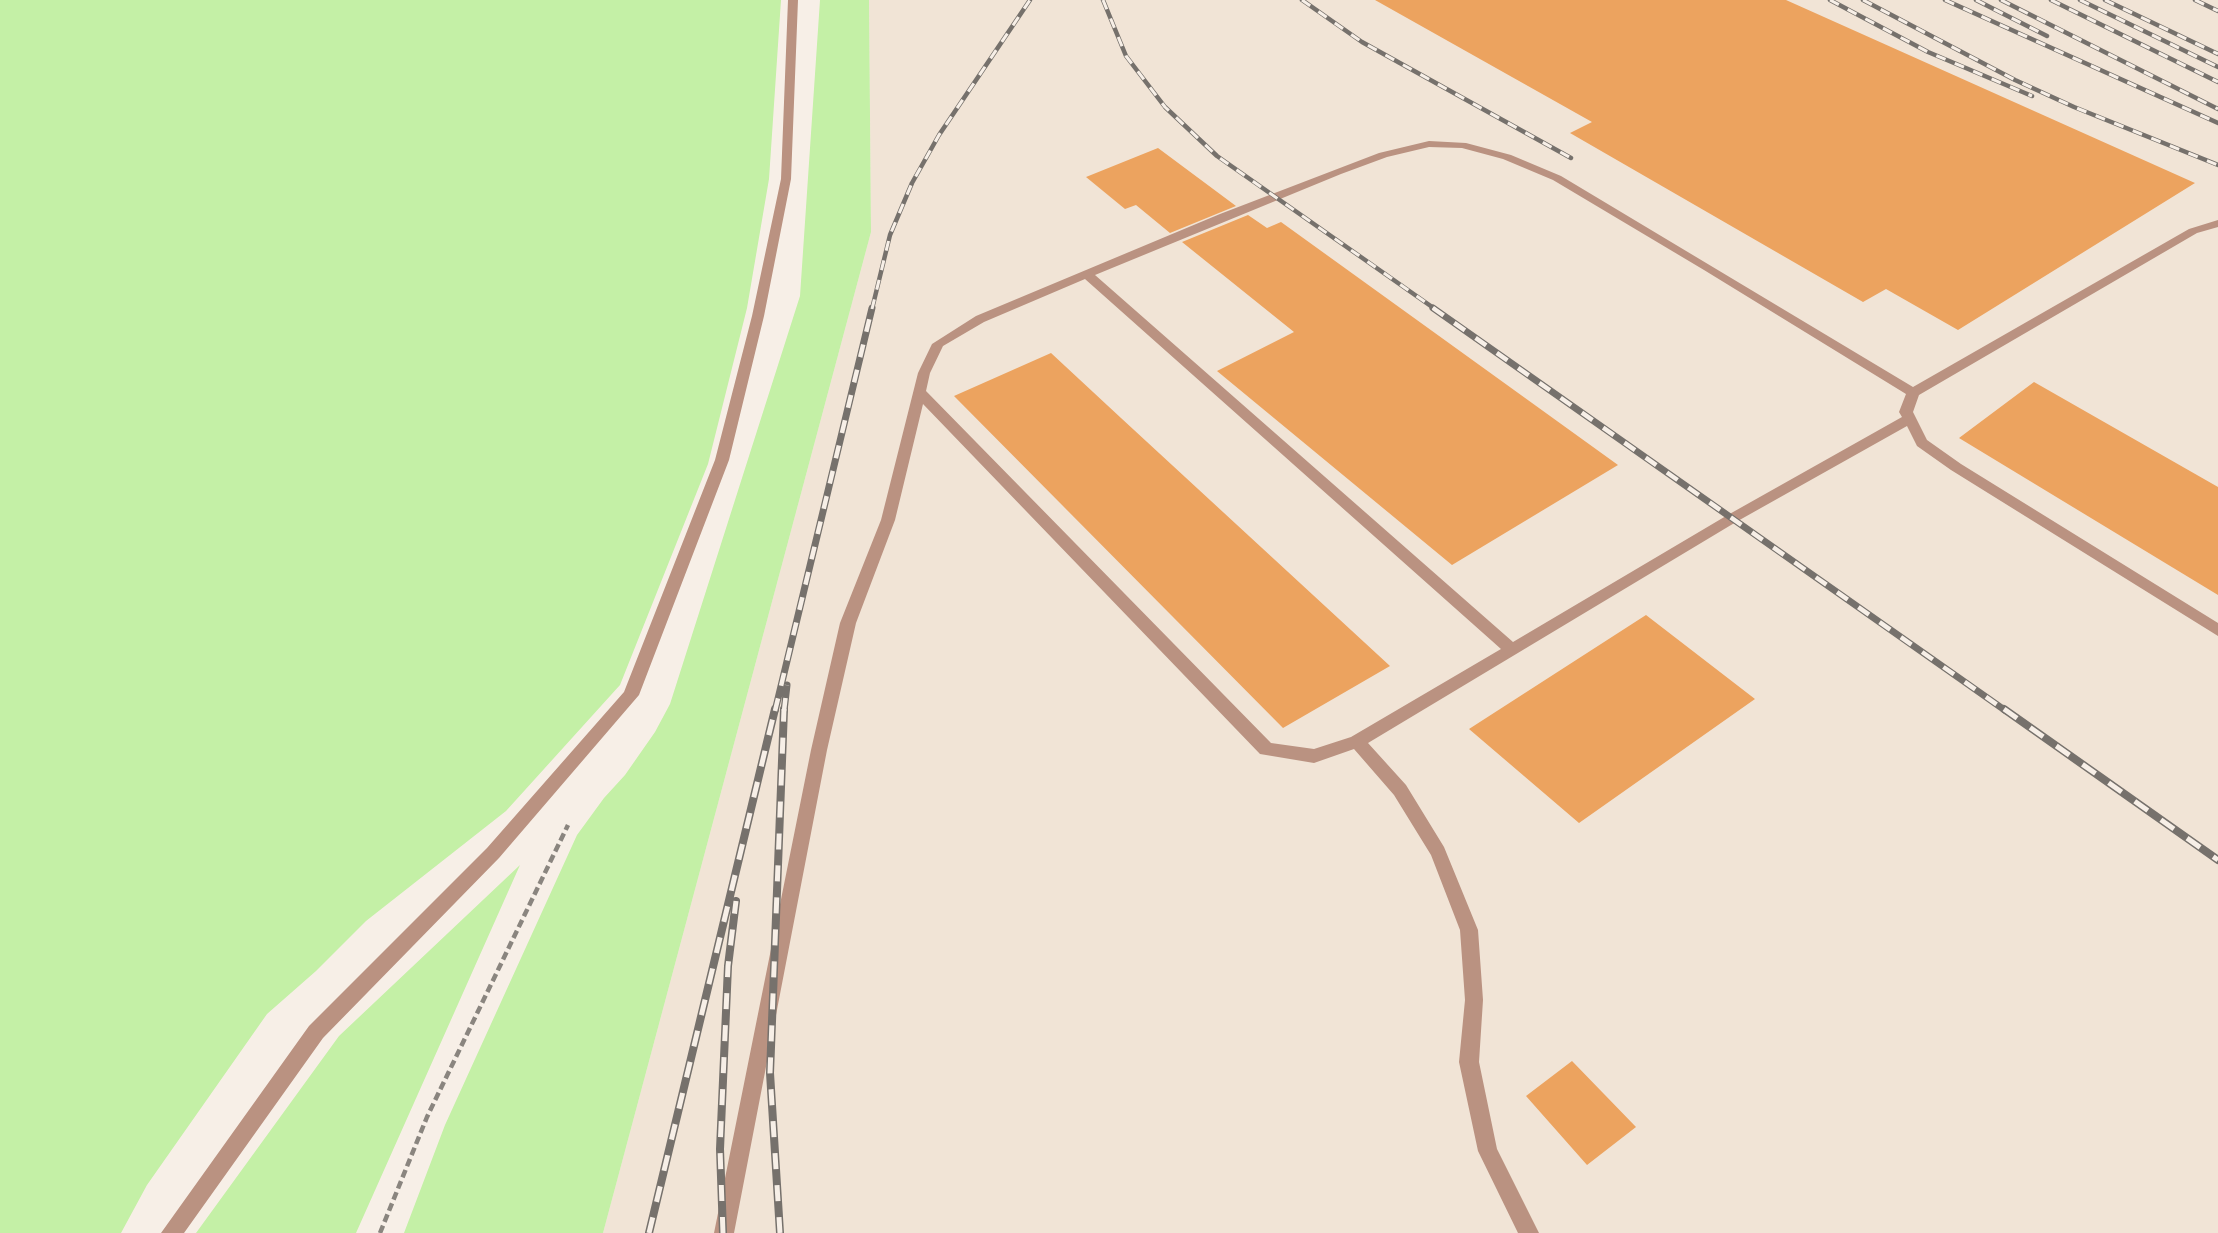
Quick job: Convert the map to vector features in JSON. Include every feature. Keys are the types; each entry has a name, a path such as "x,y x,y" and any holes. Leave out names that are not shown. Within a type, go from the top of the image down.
{"lane":[{"path":"171,1233 316,1032 493,853 631,695 722,460 758,316 786,179 793,0"},
{"path":"724,1233 819,750 848,623 888,520 924,373 938,344 980,319 1224,216 1383,155 1429,144 1462,145 1507,157 1557,178 1708,267 1912,393"},
{"path":"2218,223 2193,231 1912,393 1906,412 1922,443 1956,467 2218,630"},
{"path":"1087,274 1512,649"},
{"path":"920,392 1266,749 1314,756 1357,742 1731,519 1909,419"},
{"path":"1357,742 1400,790 1438,852 1469,930 1474,1000 1469,1062 1488,1151 1529,1233"}],"path":[{"path":"380,1233 427,1117 570,822"}],"shaded area":[{"path":"869,0 2218,0 2218,1233 603,1233 871,232"}],"green space":[{"path":"0,0 781,0 769,179 747,308 708,464 620,685 506,811 366,921 316,971 267,1014 147,1185 121,1233 0,1233"},
{"path":"820,0 869,0 871,232 603,1233 404,1233 445,1125 577,835 604,798 625,775 655,732 670,704 800,296"},
{"path":"520,865 356,1233 196,1233 339,1036"}],"building":[{"path":"1375,0 1786,0 2195,183 1958,330 1886,289 1863,302 1570,133 1592,122"},
{"path":"1158,148 1236,206 1170,233 1136,205 1125,209 1086,177"},
{"path":"1248,215 1267,228 1281,222 1618,465 1452,565 1217,371 1294,332 1182,242"},
{"path":"1051,353 1390,666 1283,728 954,396"},
{"path":"2034,382 2218,487 2218,595 1959,438"},
{"path":"1646,615 1755,699 1579,823 1469,729"},
{"path":"1572,1061 1636,1127 1587,1165 1526,1096"}],"railway":[{"path":"872,309 890,235 912,183 939,135 1030,0"},
{"path":"1103,0 1126,56 1165,107 1217,156 1435,309"},
{"path":"1302,0 1362,42 1571,158"},
{"path":"1830,0 1928,52 2032,96"},
{"path":"1863,0 2015,80 2074,107 2218,165"},
{"path":"1945,0 2218,123"},
{"path":"1976,0 2047,36"},
{"path":"2001,0 2218,109"},
{"path":"2051,0 2218,82"},
{"path":"2080,0 2218,67"},
{"path":"2105,0 2218,54"},
{"path":"2195,0 2218,11"},
{"path":"775,711 872,308"},
{"path":"1433,308 2006,711"},
{"path":"784,711 787,685"},
{"path":"649,1233 775,709"},
{"path":"780,1233 770,1073 784,709"},
{"path":"2004,709 2218,860"},
{"path":"723,1233 720,1149 728,966 736,901"}]}
